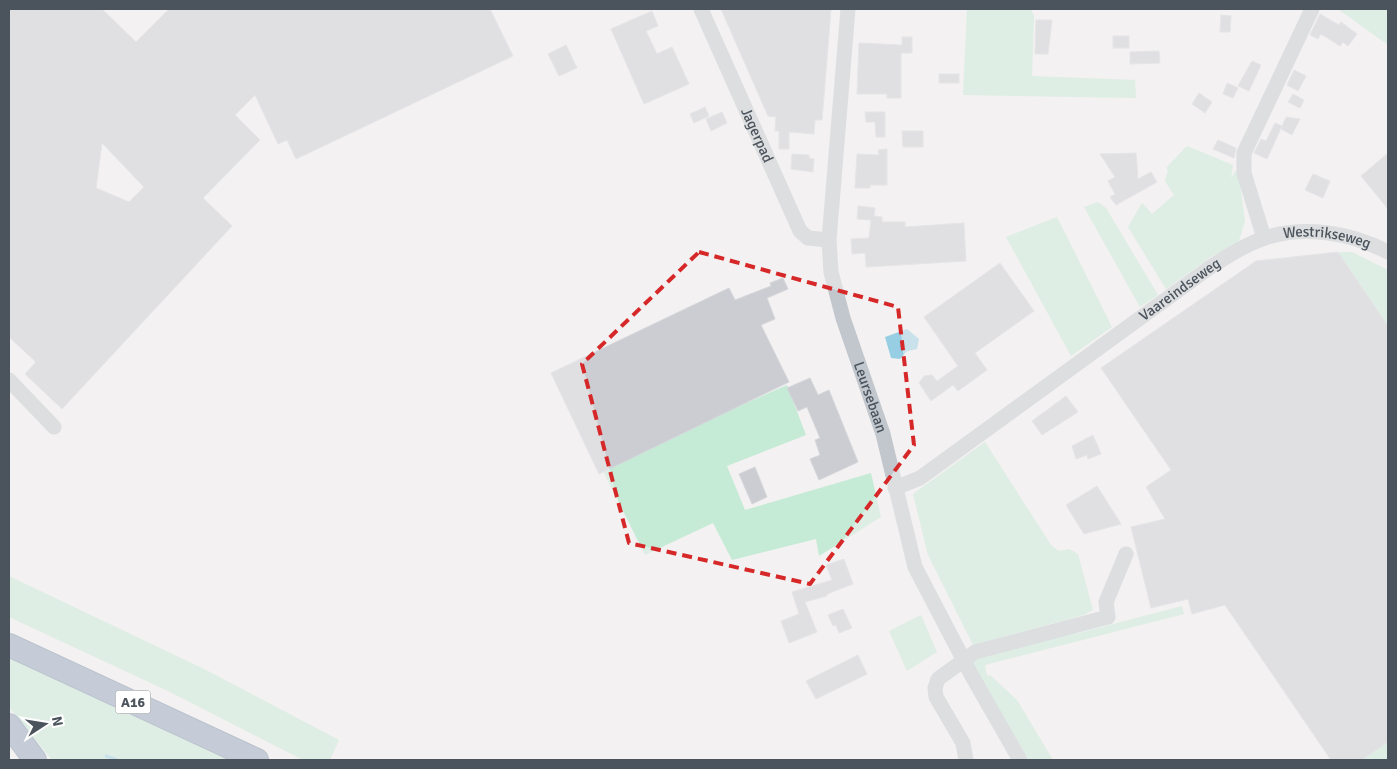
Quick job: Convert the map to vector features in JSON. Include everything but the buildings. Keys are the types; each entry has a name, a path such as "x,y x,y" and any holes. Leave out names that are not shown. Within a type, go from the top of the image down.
{"highway":[{"name":"A16","path":"9,645 257,760"},
{"path":"13,730 35,760"}],"street":[{"name":"Jagerpad","path":"701,9 800,232 808,238 829,240"},
{"name":"Leursebaan","path":"848,9 829,240 831,272 844,318 883,434 915,567 1020,760"},
{"path":"1264,238 1244,173 1244,152 1312,9"},
{"name":"Westrikseweg","path":"1264,238 1290,232 1328,233 1366,240 1388,252"},
{"name":"Vaareindseweg","path":"895,488 920,478 1209,268 1244,247 1264,238"},
{"path":"9,380 54,428"},
{"path":"966,760 966,750 936,697 935,688 942,675 975,652 1108,617 1106,602 1126,554"}],"highlighted area":[{"path":"699,252 898,307 914,445 810,584 629,543 582,364"}],"green space":[{"path":"967,9 1031,9 1034,17 1032,76 1135,80 1136,98 963,95"},
{"path":"1338,9 1388,9 1388,45"},
{"path":"1187,146 1233,165 1231,178 1238,168 1245,221 1238,244 1212,256 1166,289 1128,227 1142,203 1152,214 1174,195 1165,181 1168,170 1166,168"},
{"path":"1098,202 1106,208 1158,295 1140,307 1084,207"},
{"path":"1057,217 1112,327 1071,356 1006,237"},
{"path":"1338,252 1352,252 1388,270 1388,326"},
{"path":"787,385 806,435 727,466 745,510 871,473 881,517 819,556 816,539 732,560 713,523 645,555 601,467"},
{"path":"985,442 1051,545 1059,551 1069,549 1078,554 1093,610 1084,615 973,645 928,555 913,494"},
{"path":"9,576 204,669 339,740 330,760 303,760 168,691 9,617"},
{"path":"1182,606 1184,614 985,665 987,676 990,675 1017,700 1053,760 1029,760 972,664 973,660 1073,629 1075,634"},
{"path":"921,615 937,652 907,671 889,631"},
{"path":"9,652 237,760 52,760 9,707"},
{"path":"1388,742 1388,760 1362,760"}],"water":[{"path":"907,329 919,339 917,349 907,351 900,359 891,358 885,337"}],"waterway":[{"path":"106,756 117,760"}]}
